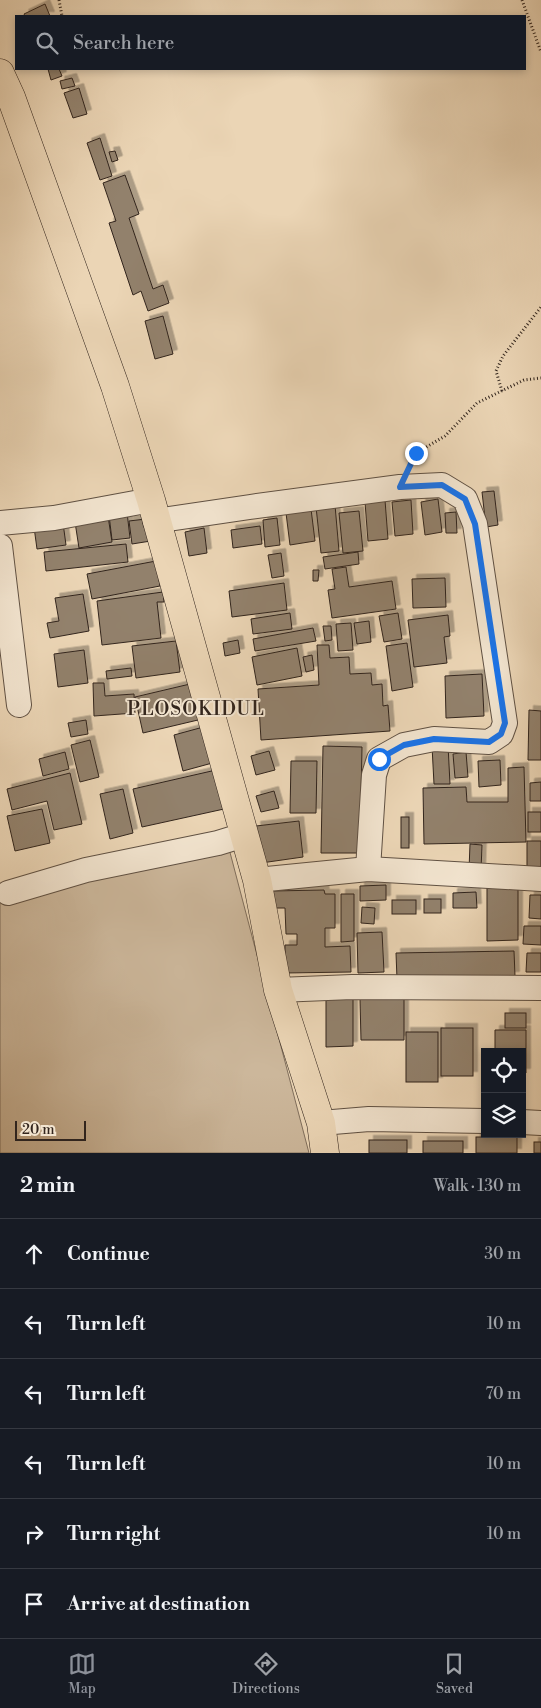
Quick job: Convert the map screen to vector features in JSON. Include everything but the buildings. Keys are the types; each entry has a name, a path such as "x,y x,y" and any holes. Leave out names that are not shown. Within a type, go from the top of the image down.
{"main road":[{"path":"0,73 11,98 115,386 153,511 258,880 278,990 321,1123 325,1153"}],"street":[{"path":"0,523 153,511 250,506 400,487 442,485 465,499 475,524 505,723 501,734 489,742 434,739 404,745 379,759 374,775 368,869"},
{"path":"0,546 19,705"},
{"path":"8,893 86,870 218,843 244,835"},
{"path":"258,880 368,869 541,879"},
{"path":"278,990 352,987 541,988"},
{"path":"321,1123 369,1119 481,1122"},
{"path":"526,1122 541,1122"}],"path":[{"path":"59,0 62,15"},
{"path":"522,0 541,52"},
{"path":"502,391 496,371 502,356 541,307"},
{"path":"400,487 416,453 445,436 477,403 524,380 541,378"}],"shaded area":[{"path":"227,841 309,1153 0,1153 0,887"}],"district":[{"name":"PLOSOKIDUL","path":"196,709"}],"route":[{"path":"379,759 404,745 434,739 489,742 501,734 505,723 475,524 465,499 442,485 400,487 416,453"}]}
